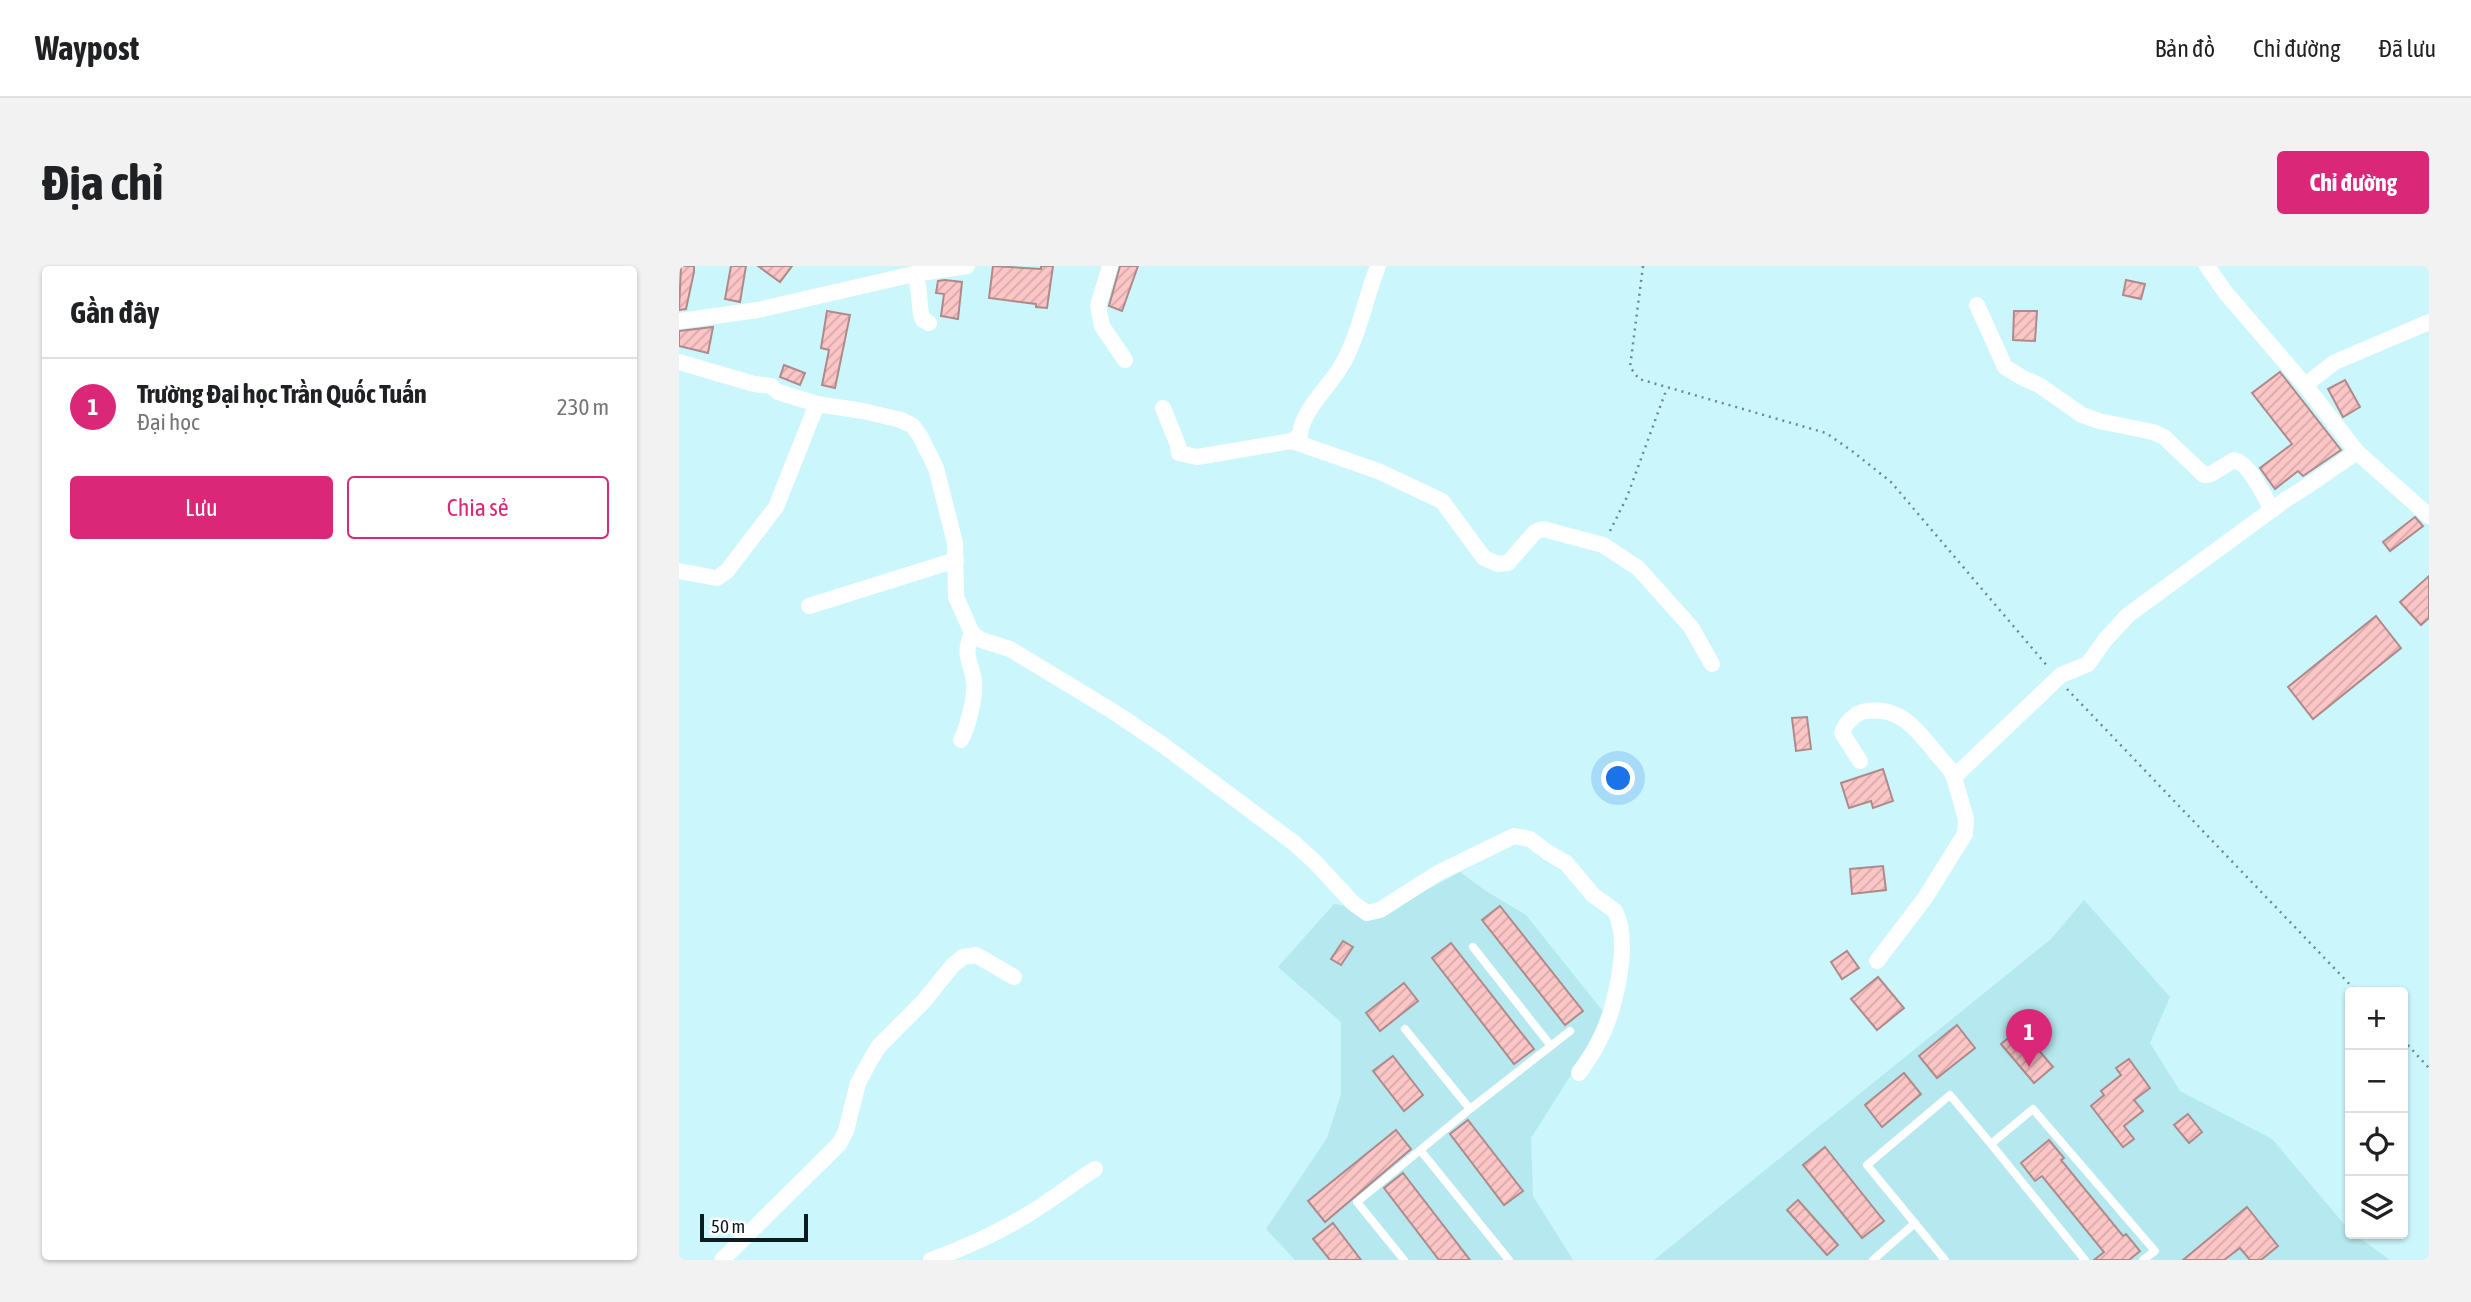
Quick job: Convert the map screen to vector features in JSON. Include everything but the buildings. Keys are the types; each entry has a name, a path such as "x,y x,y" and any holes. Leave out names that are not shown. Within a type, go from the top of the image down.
{"street":[{"path":"679,321 758,310 914,274 967,266"},
{"path":"1110,266 1098,306 1102,326 1125,359"},
{"path":"1163,408 1179,453 1186,457 1292,441 1300,435 1300,429 1312,406 1336,374 1346,355 1378,266"},
{"path":"2207,266 2225,292 2305,385 2357,452 2429,516"},
{"path":"914,274 919,284 920,311 923,320 929,323"},
{"path":"1977,305 2005,367 2011,372 2039,385 2082,415 2164,437 2204,475 2234,460 2239,461 2257,482 2272,510"},
{"path":"2305,385 2335,362 2429,322"},
{"path":"679,362 754,384 771,386 778,393 817,404 901,420 916,430 936,468 955,543 956,597 972,633 1024,657 1163,745 1294,843 1353,903 1367,913 1380,910 1438,873 1510,836 1530,839 1566,863 1593,895 1615,911 1621,950 1613,1004 1597,1046 1579,1073"},
{"path":"679,571 717,578 727,571 776,508 817,404"},
{"path":"1292,441 1378,471 1442,501 1484,558 1498,564 1508,563 1535,532 1543,529 1603,545 1638,568 1691,627 1712,664"},
{"path":"1954,777 2057,678 2088,664 2128,615 2357,452"},
{"path":"810,606 956,560"},
{"path":"961,740 966,730 973,695 974,681 966,653 972,633"},
{"path":"1860,761 1842,733 1845,725 1864,712 1895,713 1909,722 1954,777 1966,819 1965,834 1925,898 1877,961"},
{"path":"722,1260 839,1144 846,1131 858,1083 879,1046 923,1002 953,965 963,957 976,955 1014,977"},
{"path":"931,1260 986,1237 1050,1200 1068,1185 1095,1169"}],"lane":[{"path":"1473,947 1551,1046"},
{"path":"1405,1029 1471,1109"},
{"path":"1404,1260 1357,1202 1570,1031"},
{"path":"1945,1260 1867,1165 1950,1095 2085,1260"},
{"path":"1991,1143 2033,1109 2155,1251 2143,1260"},
{"path":"1421,1151 1509,1260"},
{"path":"1873,1260 1916,1223"}],"path":[{"path":"1643,266 1630,367 1639,379 1826,433 1891,482 2057,678 2352,987"},
{"path":"1603,545 1626,498 1667,388"},
{"path":"2408,1045 2429,1068"}],"shaded area":[{"path":"1460,872 1526,915 1605,1014 1576,1067 1531,1138 1533,1196 1573,1260 1295,1260 1266,1229 1327,1138 1341,1094 1341,1022 1278,967 1334,904 1386,912"},
{"path":"2084,900 2170,997 2150,1043 2180,1091 2272,1139 2345,1225 2345,1239 2361,1239 2390,1260 1654,1260 2051,939"}],"place":[{"name":"Trường Đại học Trần Quốc Tuấn","path":"2029,1067"}]}
